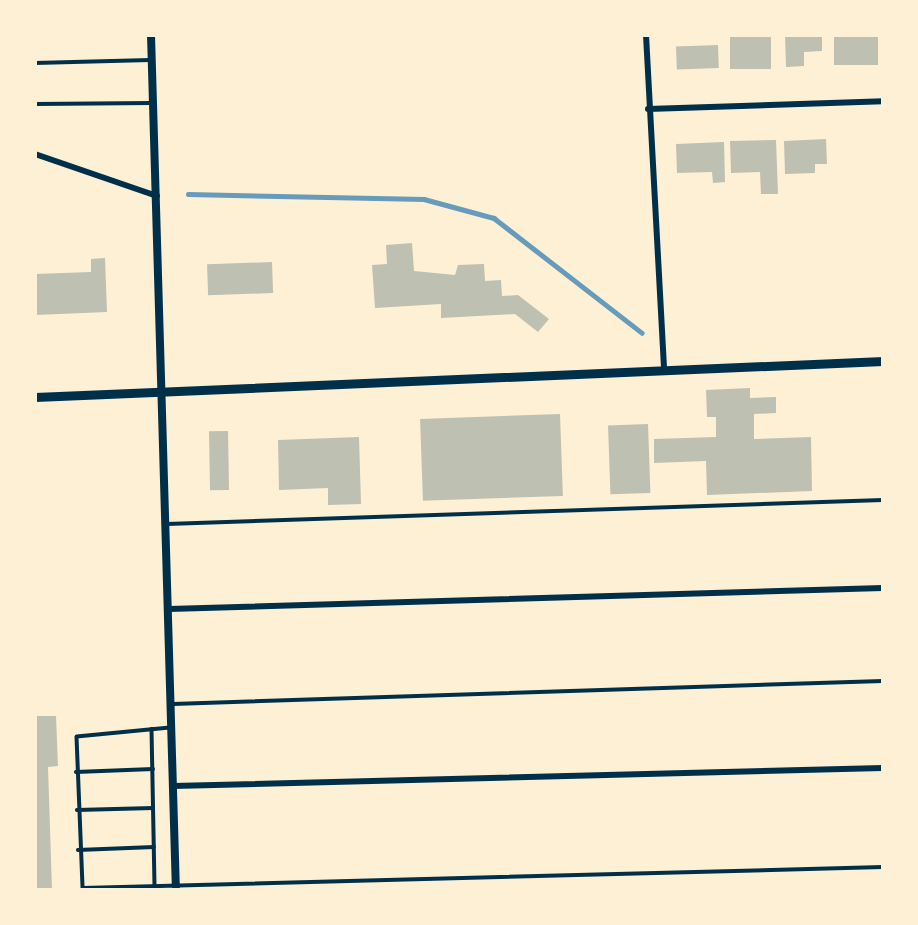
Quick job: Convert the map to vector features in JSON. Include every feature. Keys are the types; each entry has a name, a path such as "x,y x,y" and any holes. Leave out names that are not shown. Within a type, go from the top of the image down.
{"main road":[{"path":"35,397 883,361"}],"street":[{"path":"151,35 164,393 176,887"},
{"path":"646,35 664,371"},
{"path":"648,109 883,101"},
{"path":"35,154 157,196"},
{"path":"169,609 883,587"},
{"path":"173,786 883,768"}],"lane":[{"path":"35,63 152,60"},
{"path":"35,104 154,103"},
{"path":"167,524 883,500"},
{"path":"171,704 883,681"},
{"path":"172,728 79,735 76,772 78,850 83,888 883,867"},
{"path":"152,729 155,886"},
{"path":"76,772 153,769"},
{"path":"77,810 153,808"},
{"path":"78,850 154,847"}],"building":[{"path":"730,35 771,35 771,69 730,69"},
{"path":"785,35 822,35 822,51 804,52 804,66 786,67"},
{"path":"834,35 878,35 878,65 834,65"},
{"path":"718,45 719,68 677,69 676,46"},
{"path":"826,139 827,164 815,164 815,173 785,174 784,141"},
{"path":"776,140 778,194 761,194 760,172 731,173 730,141"},
{"path":"724,142 725,182 713,183 712,172 677,173 676,144"},
{"path":"412,243 414,271 455,275 458,265 484,264 485,281 501,280 502,296 518,295 549,319 538,332 515,314 441,318 441,304 375,308 372,265 387,264 386,245"},
{"path":"105,258 107,312 35,315 35,274 91,272 91,259"},
{"path":"272,262 273,293 208,295 207,264"},
{"path":"750,388 750,398 776,397 776,413 754,414 754,439 811,437 812,491 707,495 706,461 654,463 654,439 716,437 716,417 707,417 706,390"},
{"path":"560,414 563,496 423,501 420,419"},
{"path":"648,424 650,493 610,494 608,425"},
{"path":"209,431 228,431 229,490 210,490"},
{"path":"359,437 361,504 328,505 328,488 279,490 278,440"},
{"path":"35,716 56,716 58,766 48,767 52,890 35,890"}],"waterway":[{"path":"188,194 424,199 494,218 642,333"}]}
